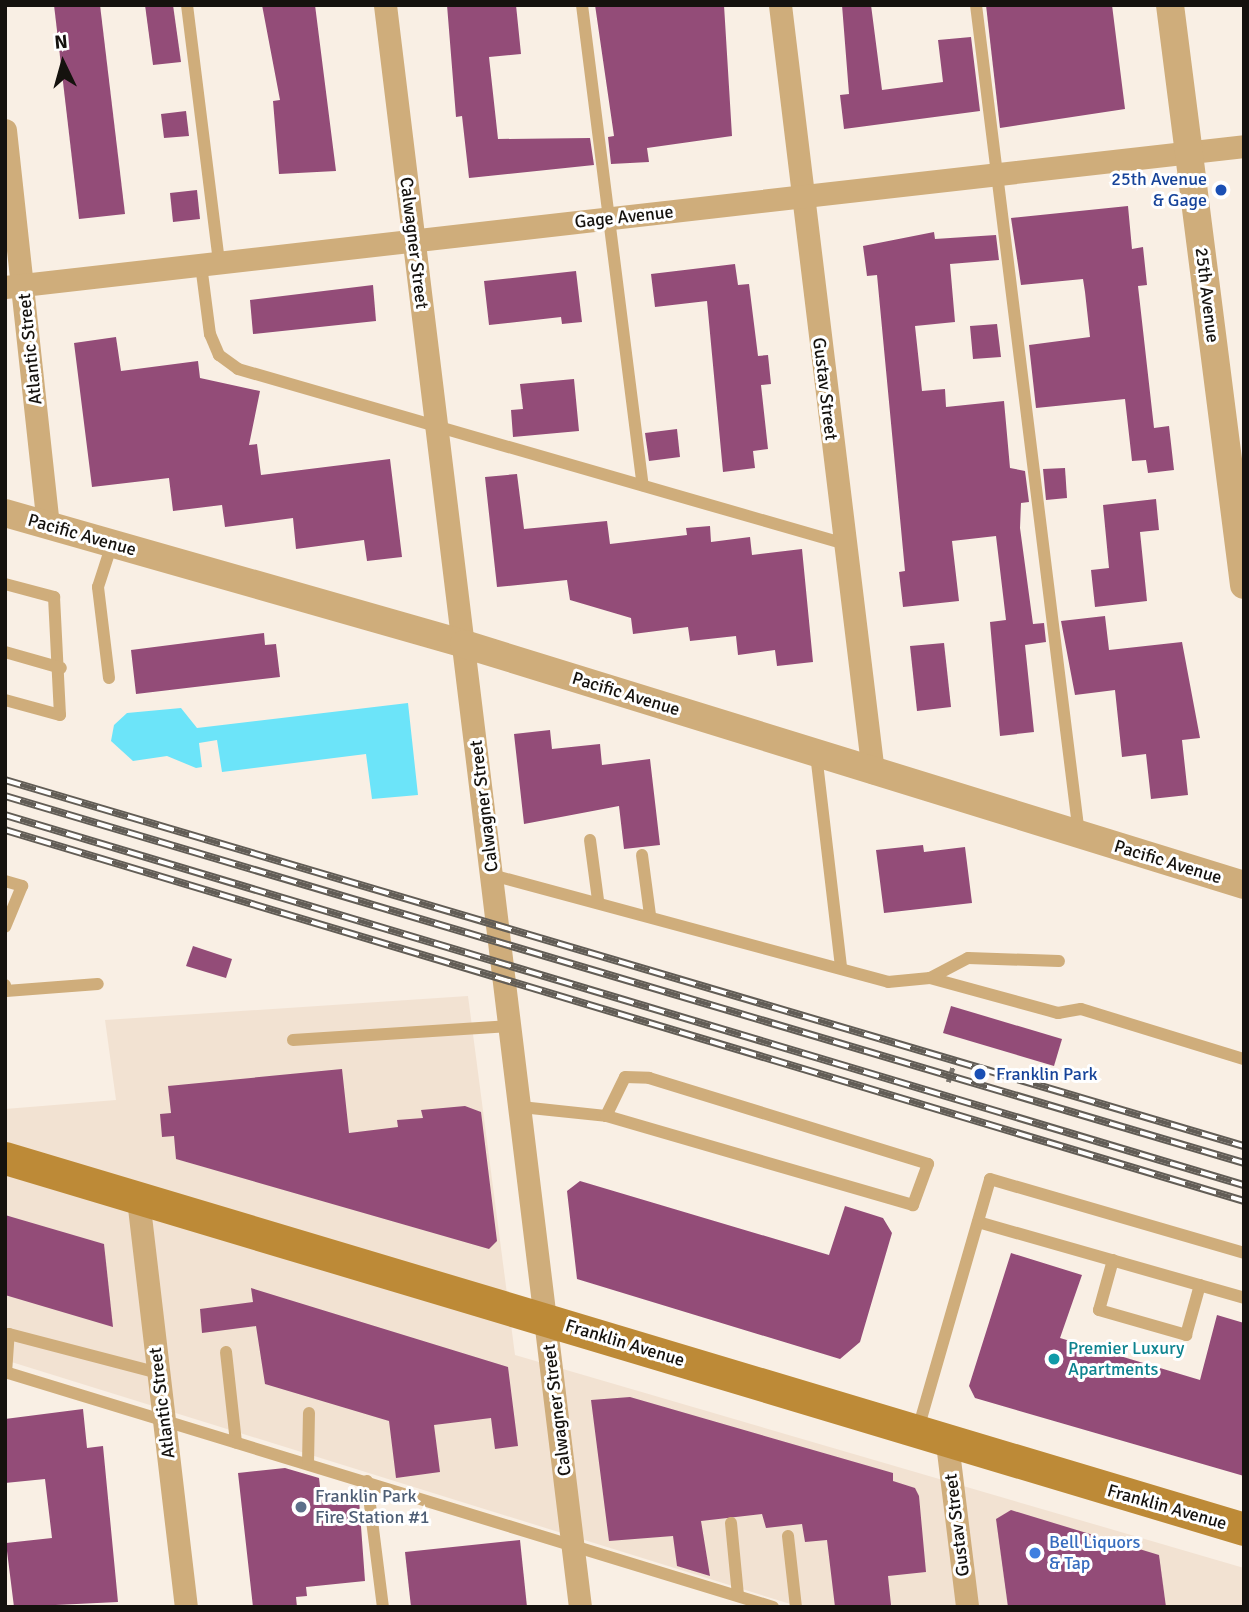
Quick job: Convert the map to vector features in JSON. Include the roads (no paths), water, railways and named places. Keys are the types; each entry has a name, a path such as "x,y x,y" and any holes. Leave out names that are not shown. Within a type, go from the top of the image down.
{"main road":[{"name":"Franklin Avenue","path":"5,1158 546,1318 916,1434 1244,1529"}],"street":[{"name":"Calwagner Street","path":"385,5 580,1607"},
{"name":"Gustav Street","path":"780,5 873,772"},
{"name":"25th Avenue","path":"1170,5 1244,585"},
{"name":"Atlantic Street","path":"5,130 14,286 48,526"},
{"name":"Gage Avenue","path":"14,286 1244,146"},
{"name":"Pacific Avenue","path":"5,513 464,644 1244,885"},
{"name":"Atlantic Street","path":"138,1199 186,1607"},
{"name":"Gustav Street","path":"947,1443 967,1607"}],"lane":[{"path":"187,5 210,264 210,334 219,355 237,369 845,544"},
{"path":"582,5 643,485"},
{"path":"976,5 1079,835"},
{"path":"109,678 98,587 112,544"},
{"path":"5,584 54,597 61,668 60,715 5,700"},
{"path":"5,652 61,668"},
{"path":"816,754 841,968"},
{"path":"590,840 598,900"},
{"path":"642,855 650,915"},
{"path":"492,875 598,900 888,982 930,978 1058,1013 1081,1009 1244,1059"},
{"path":"5,881 22,886 5,927"},
{"path":"930,978 968,958 1059,961"},
{"path":"5,985 6,991 98,984"},
{"path":"293,1040 511,1026"},
{"path":"521,1107 606,1116 913,1205 928,1164 649,1079 625,1077 606,1116"},
{"path":"916,1434 990,1179 1244,1253"},
{"path":"978,1222 1244,1298"},
{"path":"1113,1260 1098,1310 1186,1335 1200,1285"},
{"path":"159,1373 9,1334 5,1373 572,1541 773,1607"},
{"path":"226,1352 236,1442"},
{"path":"308,1464 309,1413"},
{"path":"367,1481 383,1607"},
{"path":"731,1523 738,1595"},
{"path":"788,1536 796,1607"}],"water":[{"path":"408,703 418,795 372,799 366,754 222,772 217,740 199,743 202,767 196,768 167,756 133,761 111,741 114,725 127,713 181,708 197,728"}],"railway":[{"path":"5,780 1244,1146"},
{"path":"5,796 1244,1163"},
{"path":"5,815 1244,1185"},
{"path":"5,830 1244,1201"}],"place":[{"name":"25th Avenue & Gage","path":"1221,190"},
{"name":"Franklin Park","path":"980,1074"},
{"name":"Premier Luxury Apartments","path":"1054,1359"},
{"name":"Franklin Park Fire Station #1","path":"301,1507"},
{"name":"Bell Liquors & Tap","path":"1035,1553"}]}
